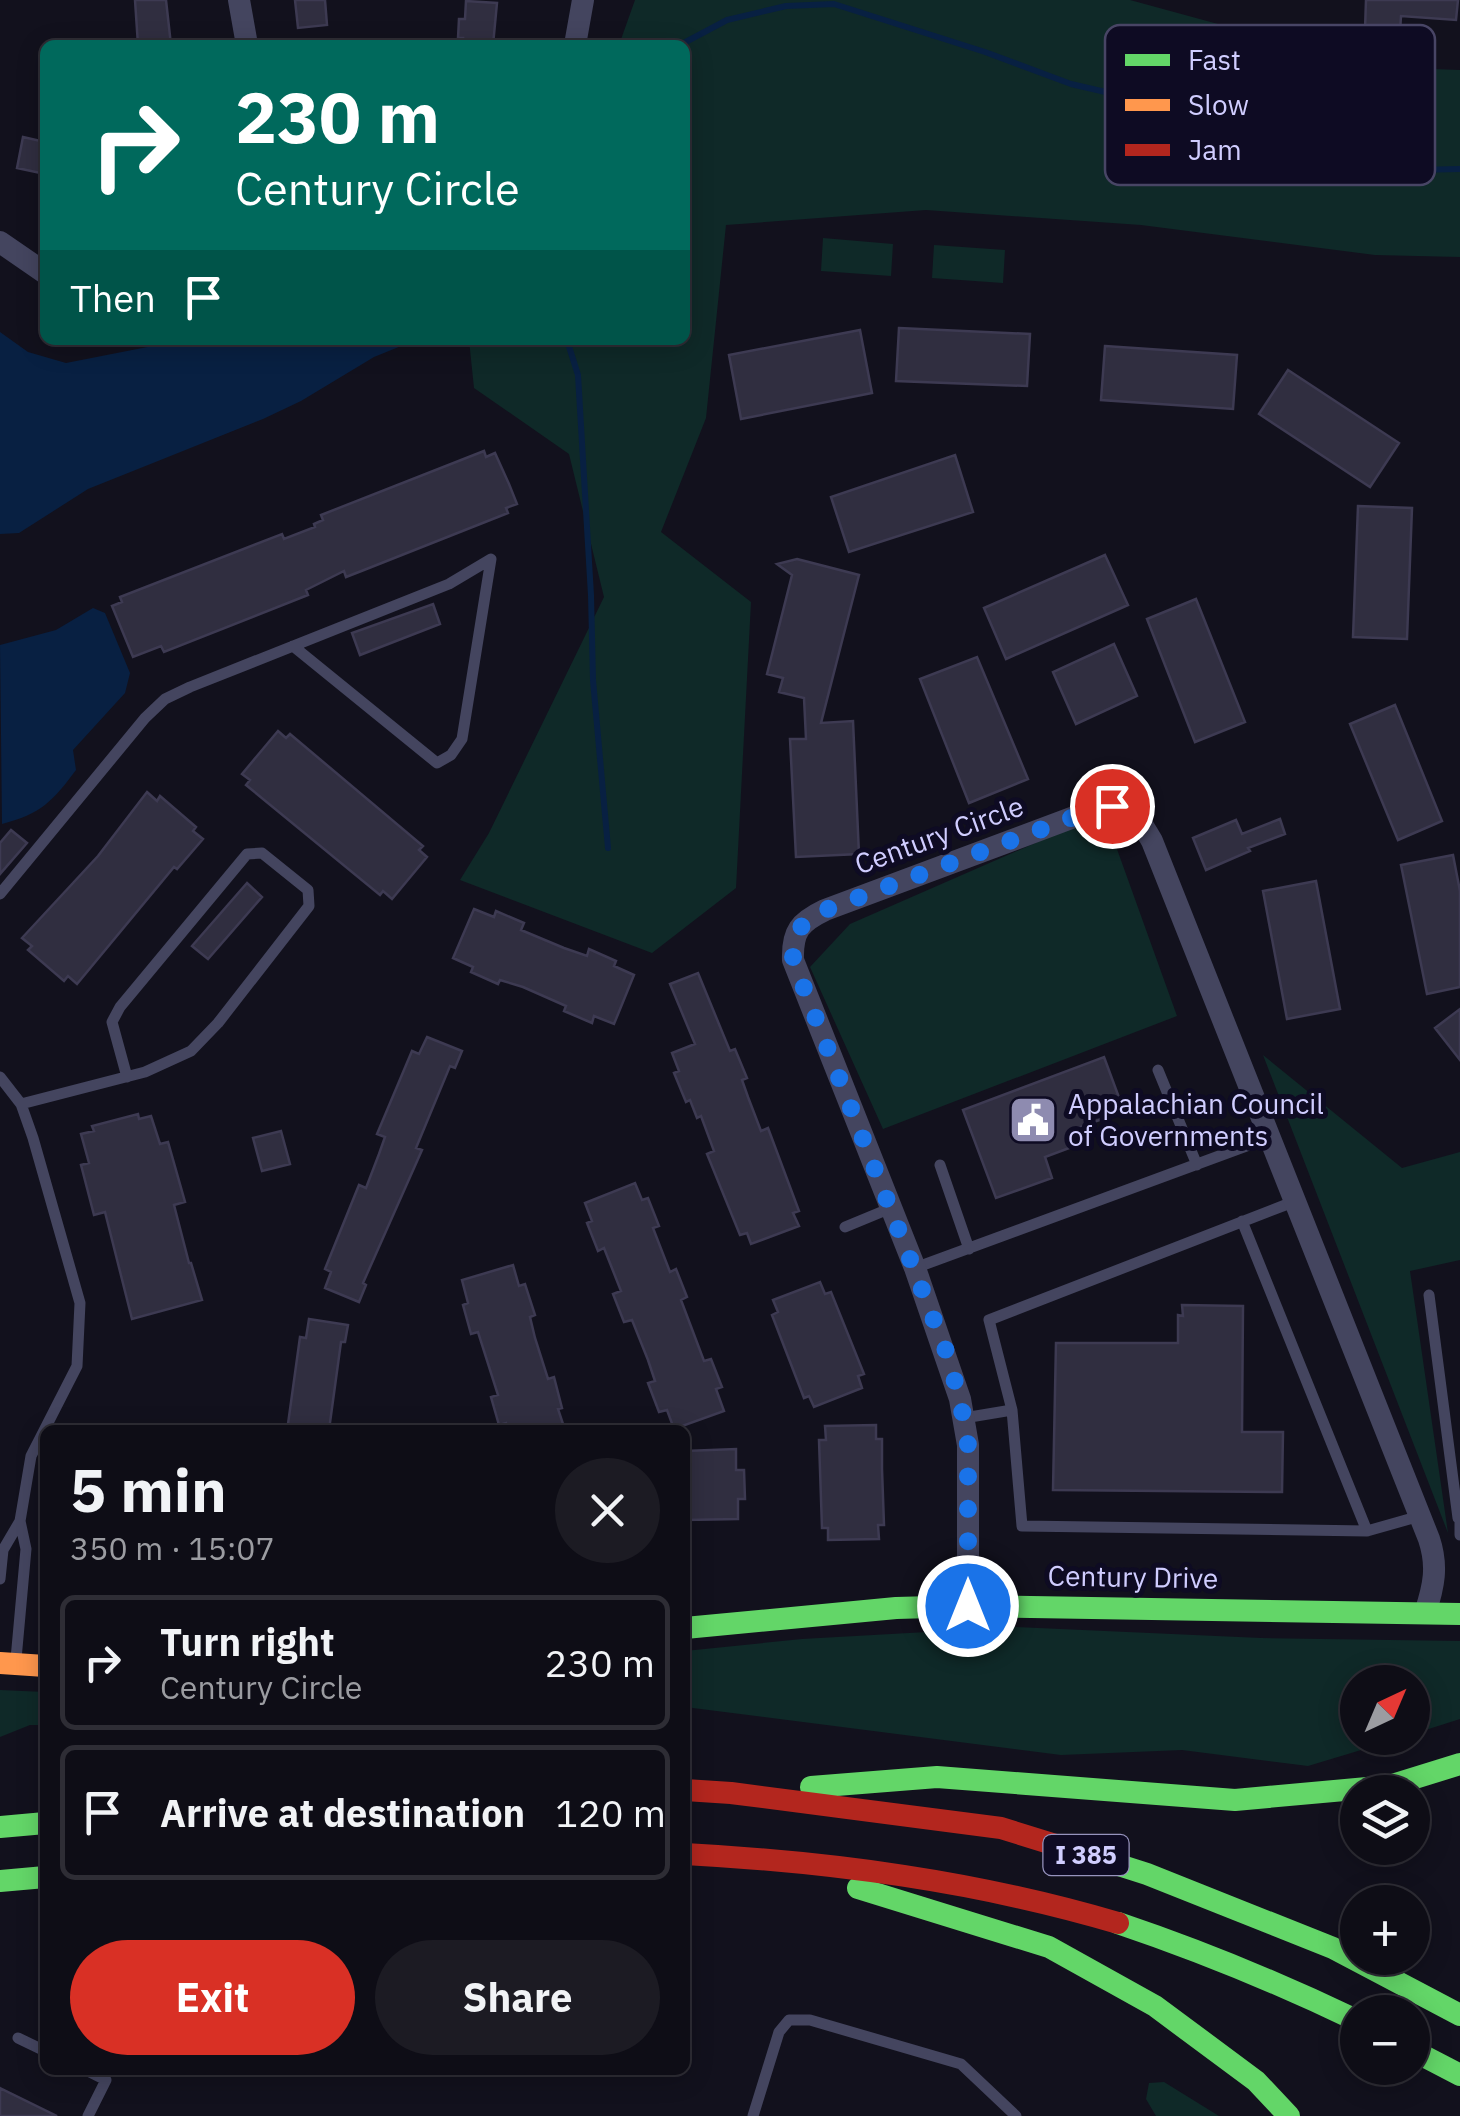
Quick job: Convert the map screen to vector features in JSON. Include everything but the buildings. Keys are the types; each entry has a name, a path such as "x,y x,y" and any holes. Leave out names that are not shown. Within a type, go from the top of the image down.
{"main road":[{"name":"Century Drive","path":"690,1628 896,1608 968,1606 1460,1614"},
{"path":"8,1663 40,1666"},
{"path":"730,1793 937,1777 1235,1800 1389,1786 1460,1764"},
{"name":"I 385","path":"690,1790 1001,1828 1147,1874 1333,1948 1460,2015"},
{"path":"0,1827 40,1823"},
{"name":"I 385","path":"690,1854 758,1856 936,1878 1056,1905 1130,1927 1249,1971 1340,2013"},
{"path":"758,1856 1048,1947 1155,2006 1256,2081 1288,2116"},
{"path":"0,1881 40,1877"},
{"path":"1430,2059 1460,2075"}],"street":[{"path":"240,0 247,40"},
{"path":"576,40 583,0"},
{"path":"0,242 40,269"},
{"name":"Century Circle","path":"968,1606 968,1445 964,1418 946,1351 793,960 796,930 825,910 1112,806 1128,808 1138,816 1152,841 1420,1516 1436,1559 1424,1613"}],"lane":[{"path":"0,894 144,718 165,698 293,646 449,584 491,559 462,739 451,756 437,763 293,646"},
{"path":"21,1104 145,1072 190,1051 218,1022 309,906 308,890 262,853 246,854 120,1007 112,1022 127,1076"},
{"path":"1158,1070 1197,1164"},
{"path":"0,1077 21,1104 34,1138 80,1303 77,1366 48,1425"},
{"path":"914,1268 1268,1138"},
{"path":"940,1165 969,1249"},
{"path":"1293,1202 989,1320 1012,1410 1022,1526 1367,1531 1420,1516"},
{"path":"846,1227 891,1208"},
{"path":"1242,1222 1367,1531"},
{"path":"1429,1295 1460,1535"},
{"path":"964,1418 1012,1410"},
{"path":"0,1579 3,1550 20,1522 32,1456 40,1440"},
{"path":"8,1663 26,1549 20,1522"},
{"path":"752,2116 779,2032 789,2020 810,2020 961,2064 1016,2116"},
{"path":"18,2038 40,2049"},
{"path":"88,2116 106,2080 96,2075"}],"green space":[{"path":"635,0 1130,0 1222,25 1105,25 1105,185 1435,185 1435,69 1460,70 1460,257 1375,255 1141,225 926,210 726,225 706,418 661,532 751,602 736,888 652,953 460,880 489,833 604,597 569,454 474,388 470,345 690,345 690,40 621,40"},
{"path":"823,238 893,244 891,276 821,271"},
{"path":"934,245 1005,250 1003,283 932,278"},
{"path":"1104,813 1177,1016 883,1129 810,967 850,924"},
{"path":"1263,1055 1402,1168 1460,1152 1460,1260 1410,1271 1448,1533"},
{"path":"1016,1627 1261,1638 1460,1641 1460,1719 1430,1729 1430,1665 1340,1665 1340,1755 1345,1755 1308,1766 1182,1750 1061,1755 690,1708 690,1650 802,1639"},
{"path":"0,1690 40,1692 40,1725 0,1737"},
{"path":"1164,2082 1219,2116 1156,2116 1146,2099 1149,2083"}],"water":[{"path":"0,332 28,352 66,363 158,345 404,345 374,357 263,419 88,489 19,533 0,534"},
{"path":"93,608 105,613 130,673 125,693 73,750 76,770 53,798 27,816 2,824 0,645 56,630"}],"waterway":[{"path":"689,40 727,20 786,6 834,4 1105,92"},
{"path":"1435,170 1460,169"},
{"path":"569,345 578,375 593,680 608,848"}],"traffic: fast":[{"path":"690,1628 896,1608 968,1606 1460,1614"},
{"path":"811,1787 937,1777 1235,1800 1389,1786 1460,1764"},
{"path":"0,1827 40,1823"},
{"path":"1075,1851 1147,1874 1333,1948 1460,2015"},
{"path":"0,1881 40,1877"},
{"path":"858,1888 1049,1947 1155,2006 1256,2081 1289,2116"},
{"path":"1118,1923 1240,1968 1340,2013"},
{"path":"1430,2059 1460,2075"}],"traffic: slow":[{"path":"0,1663 40,1666"}],"traffic: jam":[{"path":"690,1790 1001,1828 1075,1851"},
{"path":"690,1854 795,1862 903,1876 1011,1896 1118,1923"}],"place":[{"name":"Appalachian Council of Governments","path":"1033,1120"}],"route":[{"path":"968,1606 968,1445 960,1399 946,1351 793,960 793,940 796,930 807,919 825,910 1112,806"}]}
